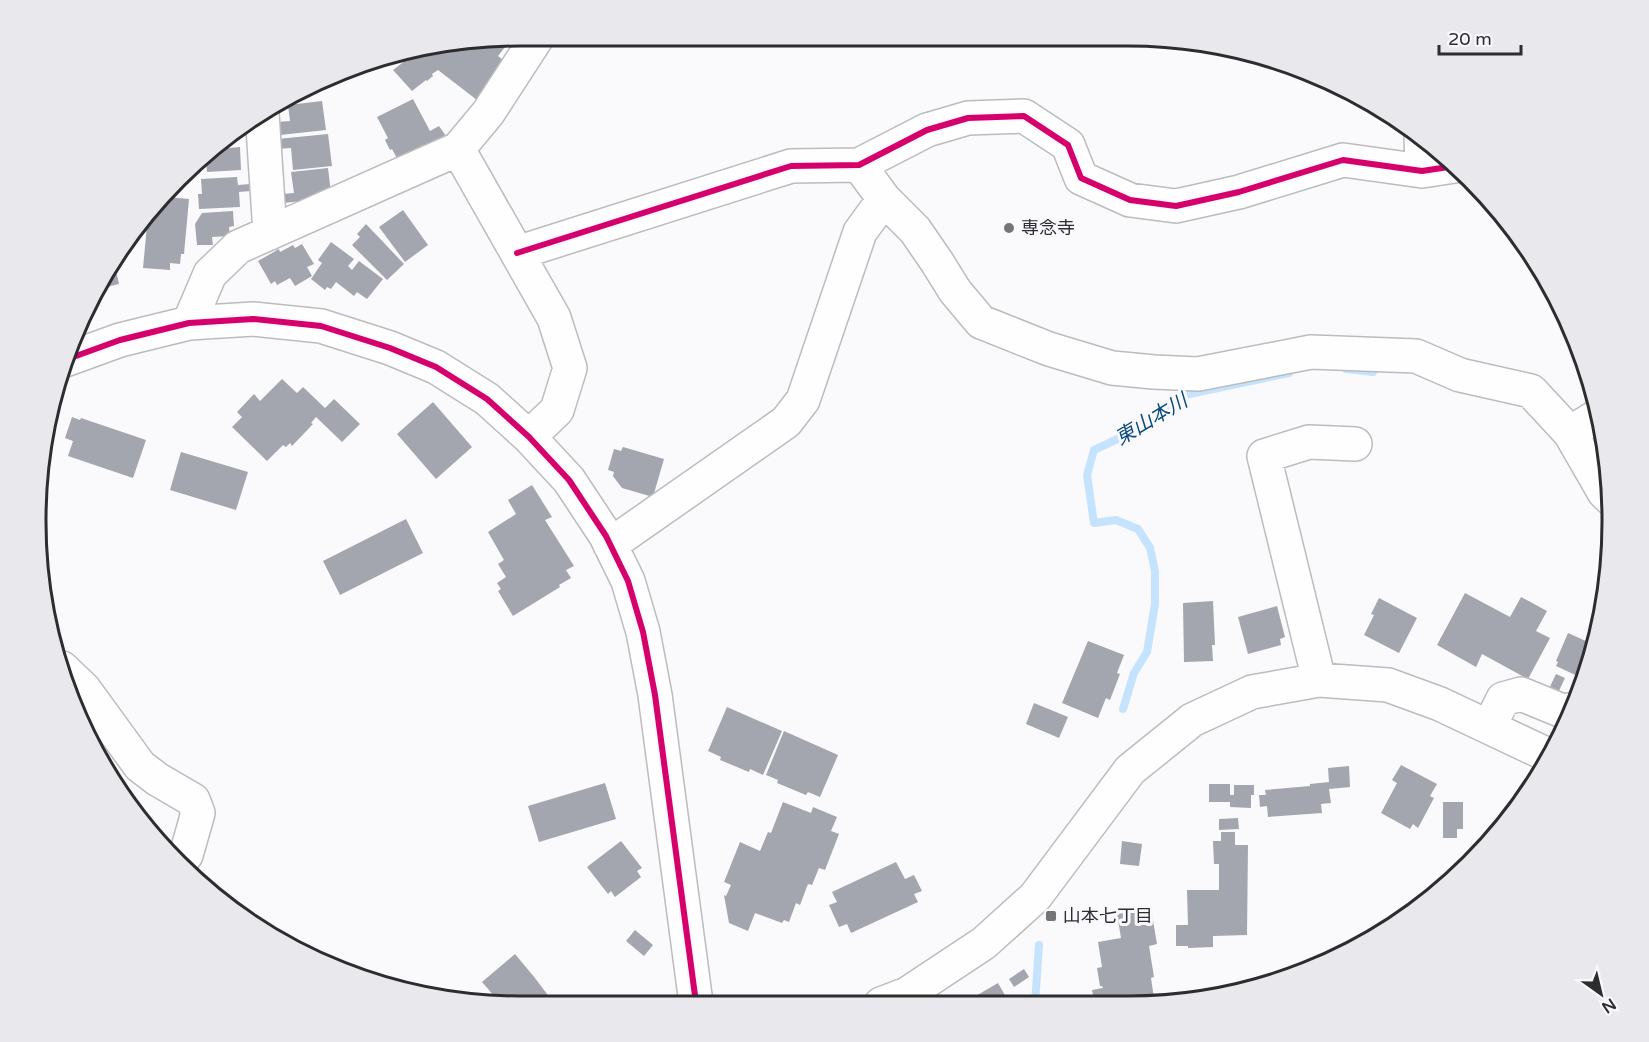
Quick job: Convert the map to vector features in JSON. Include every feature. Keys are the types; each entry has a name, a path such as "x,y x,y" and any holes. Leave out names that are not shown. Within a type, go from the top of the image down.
{"street":[{"path":"189,322 210,274 238,247 458,149 488,113 532,46"},
{"path":"517,253 791,166 859,165 927,130 968,118 1024,116 1068,145 1081,178 1130,200 1176,206 1239,192 1343,160 1422,171 1445,168"},
{"path":"263,123 270,233"},
{"path":"1421,148 1422,171"},
{"path":"458,149 554,318 570,368 557,410 529,437"},
{"path":"859,165 884,199 915,230 955,291 981,322 1049,349 1112,368 1198,374 1311,352 1416,356 1460,375 1531,391 1570,434 1601,486"},
{"path":"610,545 786,423 803,400 860,232 884,199"},
{"path":"77,356 120,340 189,322 253,319 321,326 390,348 436,367 487,399 529,437 569,480 606,536 628,581 644,632 655,695 695,996"},
{"path":"1570,434 1591,420"},
{"path":"1319,680 1264,456 1309,442 1354,444"},
{"path":"74,679 84,688 140,766 157,780 192,800 198,813 184,856"},
{"path":"902,996 984,944 1035,897 1130,770 1192,720 1252,692 1319,680 1388,686 1440,704 1542,752"},
{"path":"1489,727 1503,699 1521,694 1563,711"}],"building":[{"path":"505,47 498,56 504,61 485,85 487,87 477,100 438,70 412,91 393,70 404,62 428,56"},
{"path":"413,99 430,131 439,126 448,139 400,164 385,140 388,138 377,117"},
{"path":"322,101 326,130 280,135 278,122 290,121 288,108 294,104"},
{"path":"328,134 332,166 293,170 291,148 278,149 277,139"},
{"path":"229,147 240,147 241,170 207,172 206,165"},
{"path":"328,168 331,193 322,199 283,203 282,194 294,193 291,172"},
{"path":"237,177 238,185 250,184 251,191 239,192 240,207 199,209 198,194 202,194 201,179"},
{"path":"174,198 189,199 184,254 181,254 180,264 170,263 170,270 143,268 147,230"},
{"path":"403,210 428,245 405,262 379,227"},
{"path":"233,211 234,226 229,227 230,236 212,237 213,245 197,245 195,224 202,213"},
{"path":"366,224 404,264 387,280 352,245 360,237 357,234"},
{"path":"331,242 354,259 348,266 352,270 359,261 383,279 367,299 357,292 354,296 336,282 331,289 327,287 325,290 311,279 322,263 318,260"},
{"path":"302,244 314,264 307,267 312,276 295,286 290,278 277,285 275,281 271,284 258,261 279,249 280,252 293,245 295,248"},
{"path":"117,273 119,284 109,287"},
{"path":"282,379 297,393 303,387 325,408 334,399 360,424 342,442 316,417 311,423 313,424 292,446 290,443 286,447 283,445 267,461 232,427 242,417 237,412 254,394 260,401"},
{"path":"433,402 472,447 436,479 397,434"},
{"path":"72,417 146,440 133,478 68,456 73,441 65,438"},
{"path":"623,447 664,459 653,497 622,488 613,476 614,472 608,470 614,449 621,451"},
{"path":"181,452 248,472 236,510 170,490"},
{"path":"532,485 552,517 545,520 574,566 566,570 571,578 513,616 498,591 501,589 497,583 506,577 498,564 504,560 488,532 516,514 508,500"},
{"path":"406,519 423,553 340,595 323,561"},
{"path":"1465,593 1510,617 1521,597 1547,611 1536,631 1550,638 1528,679 1482,654 1476,667 1437,645"},
{"path":"1379,598 1417,618 1399,653 1364,635"},
{"path":"1213,601 1215,645 1212,645 1213,661 1184,662 1183,603"},
{"path":"1277,606 1285,637 1280,639 1281,645 1248,654 1238,617"},
{"path":"1568,633 1587,641 1576,675 1556,666 1558,662 1556,661"},
{"path":"1088,641 1124,655 1117,673 1120,674 1110,700 1106,698 1098,718 1062,703"},
{"path":"1556,674 1565,678 1556,697 1547,693"},
{"path":"1034,703 1068,717 1059,738 1026,724"},
{"path":"727,707 782,731 763,775 720,760 721,757 708,751"},
{"path":"784,731 838,755 820,797 808,792 806,795 777,783 778,780 766,775"},
{"path":"1401,765 1437,784 1430,796 1434,798 1418,828 1413,824 1410,829 1381,813 1397,783 1392,780"},
{"path":"1349,766 1350,787 1329,789 1331,803 1321,804 1322,813 1268,817 1267,806 1260,807 1259,795 1266,795 1265,790 1329,782 1328,768"},
{"path":"605,783 616,819 539,842 528,806"},
{"path":"1209,784 1230,784 1230,795 1234,795 1234,785 1254,785 1251,808 1230,807 1230,802 1209,802"},
{"path":"783,802 811,813 813,807 837,817 831,831 839,834 825,870 819,868 812,885 808,884 800,905 796,903 789,922 784,920 782,923 755,913 748,931 729,923 724,895 726,896 731,885 724,882 740,842 760,851 768,832 771,833"},
{"path":"1443,802 1463,802 1463,829 1457,829 1457,838 1443,838"},
{"path":"1238,818 1239,829 1219,830 1219,819"},
{"path":"1221,832 1235,832 1235,845 1248,845 1247,935 1213,936 1213,947 1176,946 1176,925 1188,925 1187,890 1219,890 1219,864 1214,864 1213,841 1221,841"},
{"path":"621,841 642,868 637,871 641,877 615,897 611,891 608,894 587,867"},
{"path":"1122,841 1142,844 1139,866 1120,864"},
{"path":"896,862 905,879 914,875 922,891 914,894 918,902 851,933 847,924 839,927 829,905 837,902 832,892"},
{"path":"1151,909 1157,944 1149,946 1154,977 1151,978 1153,994 1093,996 1092,990 1103,988 1100,986 1097,968 1102,967 1098,942 1121,938 1117,914"},
{"path":"635,930 653,945 644,956 626,941"},
{"path":"515,954 548,996 493,994 482,982"},
{"path":"1024,969 1029,977 1014,987 1009,979"},
{"path":"998,983 1005,996 976,996"}],"waterway":[{"name":"東山本川","path":"1346,369 1373,372"},
{"name":"東山本川","path":"1123,709 1134,673 1147,652 1155,604 1155,571 1150,548 1138,529 1116,520 1094,523 1087,475 1094,450 1152,423 1180,396 1289,373"},
{"name":"東山本川","path":"1036,996 1039,945"}],"cycle path":[{"path":"517,253 791,166 859,165 927,130 968,118 1024,116 1068,145 1081,178 1130,200 1176,206 1239,192 1343,160 1422,171 1445,168"},
{"path":"77,356 120,340 189,323 253,319 321,326 390,348 436,367 487,399 529,437 569,480 606,536 628,581 643,632 655,695 695,996"}],"place":[{"name":"専念寺","path":"1009,228"},
{"name":"山本七丁目","path":"1051,916"}]}
